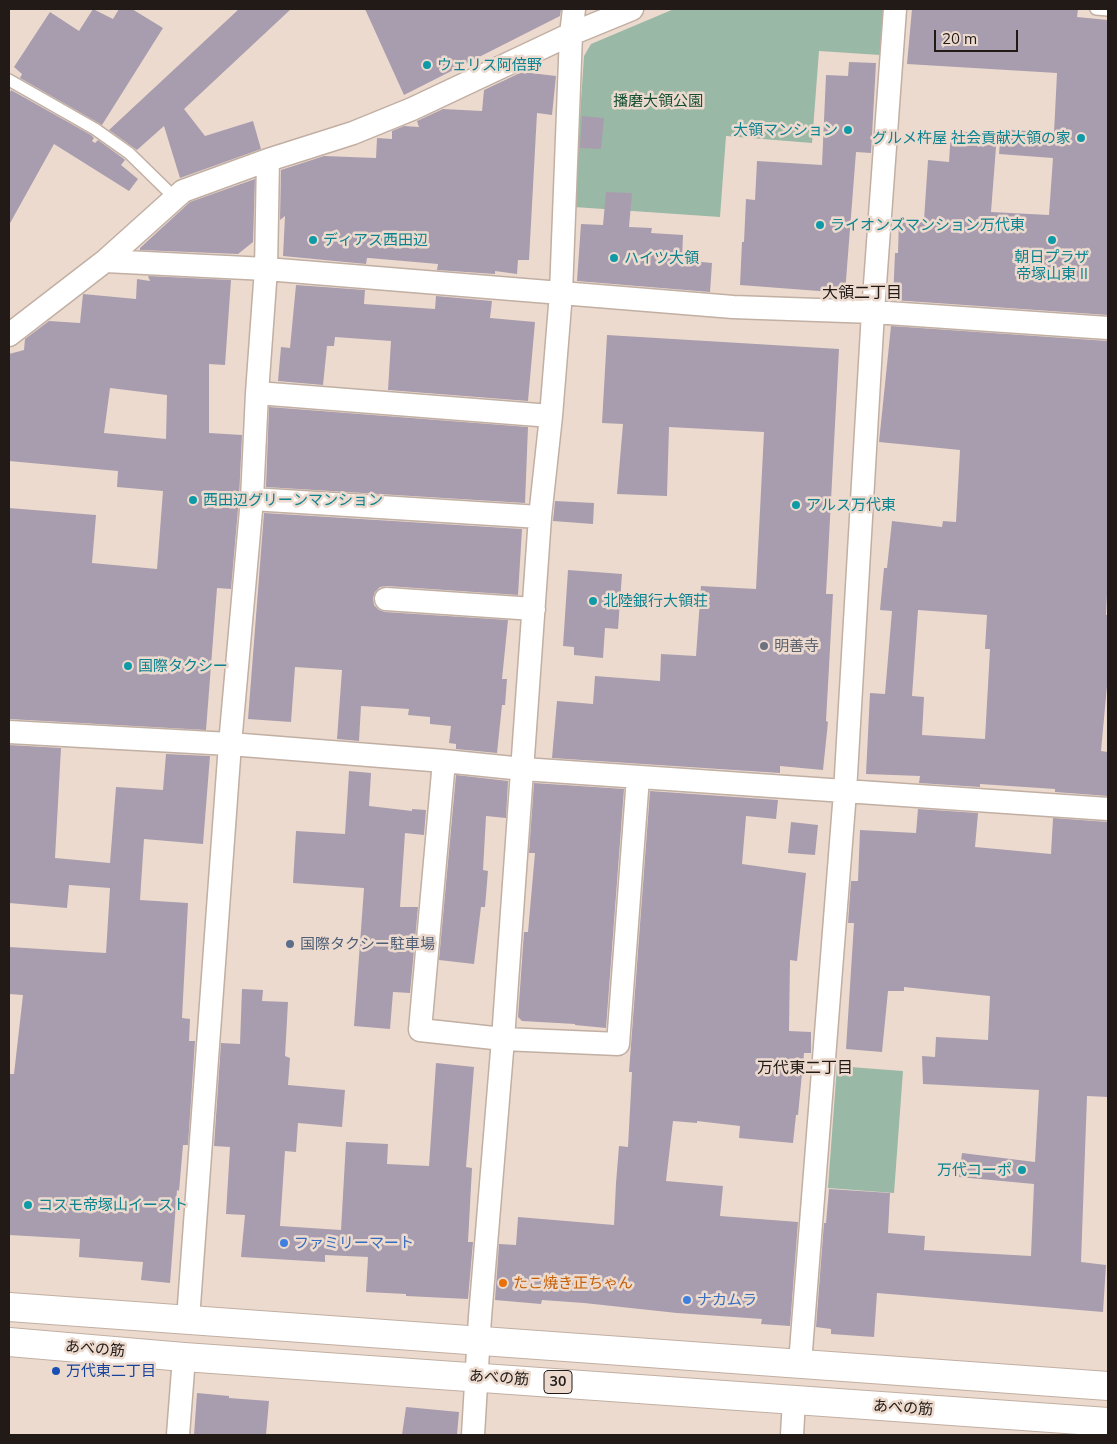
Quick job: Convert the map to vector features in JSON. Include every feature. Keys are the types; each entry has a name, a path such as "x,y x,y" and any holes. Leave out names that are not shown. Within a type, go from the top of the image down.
{"main road":[{"path":"9,1307 800,1362 1108,1386"},
{"name":"あべの筋","path":"9,1342 1108,1422"}],"street":[{"path":"473,1435 478,1340 503,1039 540,517 551,416 561,293 571,34 574,9"},
{"path":"9,335 105,261 183,191 268,160 354,133 412,109 571,34 632,9"},
{"path":"800,1362 845,792 873,312 895,9"},
{"path":"188,1319 230,744 252,499 266,269 268,160"},
{"path":"105,261 266,269 732,307 873,312 1108,328"},
{"path":"257,393 551,416"},
{"path":"252,499 540,517"},
{"path":"386,599 534,609"},
{"path":"9,732 230,744 523,769 1108,810"},
{"path":"444,761 420,1030 503,1039 618,1044 638,777"},
{"path":"178,1435 184,1356"},
{"path":"792,1435 794,1400"}],"lane":[{"path":"1096,9 1108,10"},
{"path":"9,80 95,129 129,152 175,198"}],"green space":[{"name":"播磨大領公園","path":"674,9 883,9 880,55 819,51 812,143 726,136 720,217 574,207 584,56 591,44"},
{"path":"837,1066 903,1071 894,1193 828,1188"}],"building":[{"path":"93,9 113,19 119,9 132,9 163,28 102,125 20,78 22,74 14,67 50,12 79,31"},
{"path":"239,9 291,9 184,109 205,136 253,121 261,149 180,178 164,126 137,150 109,130"},
{"name":"ウェリス阿倍野","path":"365,9 561,9 560,16 404,95"},
{"path":"912,9 1078,9 1077,17 1108,20 1108,315 893,300 895,253 898,253 899,219 924,220 928,160 949,162 951,131 997,134 991,212 1049,215 1053,158 999,154 1001,129 1054,133 1057,73 907,64"},
{"path":"849,62 876,63 871,153 856,152 845,293 740,285 746,199 755,200 757,161 822,165 826,75 848,76"},
{"path":"522,72 556,76 552,115 537,113 529,260 518,260 517,274 495,271 495,274 437,270 438,264 369,258 367,258 366,264 283,256 285,216 280,220 281,170 324,156 376,158 377,138 392,139 392,131 404,126 419,127 417,121 443,109 482,111 484,90"},
{"path":"11,90 91,135 94,138 92,141 95,143 98,140 124,159 121,165 138,179 129,191 54,144 9,225 9,94"},
{"path":"582,116 604,118 601,149 580,148"},
{"path":"255,179 253,242 238,254 140,250 190,202"},
{"path":"606,192 632,193 629,227 652,228 651,233 683,235 682,260 712,263 710,292 577,281 581,224 603,225"},
{"path":"148,276 231,280 225,365 209,364 209,433 242,435 239,498 231,589 217,588 206,730 9,719 9,508 96,515 92,563 157,569 163,491 117,487 118,471 9,461 9,354 24,350 25,339 49,321 80,323 83,294 136,299 137,279 150,281","holes":["110,388 167,395 166,439 104,433"]},
{"path":"296,285 365,290 364,304 435,309 436,296 492,301 490,318 535,322 528,401 388,390 391,341 335,337 334,346 327,346 323,385 278,381 281,347 290,348"},
{"path":"891,326 1108,341 1108,575 1106,615 1108,615 1108,675 1101,751 1108,752 1108,796 1055,792 1055,789 980,784 980,787 919,783 920,776 866,774 870,693 885,694 892,611 880,610 884,568 887,568 892,521 942,527 943,521 956,522 960,450 879,442","holes":["918,610 987,615 985,649 990,649 985,739 922,735 924,697 912,696"]},
{"path":"607,335 839,349 826,594 833,594 826,721 828,722 823,770 780,766 780,773 552,758 557,701 593,704 595,676 660,681 661,654 696,656 701,586 756,589 764,432 669,427 667,496 617,494 623,424 602,423"},
{"path":"269,407 528,427 525,503 266,487"},
{"path":"555,501 594,503 593,524 553,521"},
{"path":"264,513 522,529 518,595 387,586 380,587 375,592 373,598 374,605 379,610 385,612 508,620 502,679 507,679 505,705 502,705 497,753 456,749 456,744 449,743 451,726 430,724 430,717 408,715 409,709 361,706 359,741 337,739 342,670 295,667 291,722 248,719"},
{"name":"北陸銀行大領荘","path":"568,570 622,574 618,629 605,628 603,658 574,655 574,647 563,646"},
{"path":"9,745 61,748 55,858 110,863 116,787 163,790 166,754 210,756 203,844 144,839 140,900 188,903 182,1018 190,1019 189,1041 195,1041 188,1145 183,1145 179,1191 177,1190 170,1283 141,1280 143,1262 79,1257 80,1239 9,1235 9,1074 14,1074 23,995 9,994 9,947 106,953 110,888 69,885 67,908 9,903"},
{"path":"349,771 371,773 369,806 412,811 412,809 426,810 424,835 405,833 400,907 418,907 410,993 393,992 390,1029 354,1026 364,888 293,883 296,831 345,834"},
{"path":"456,775 508,781 506,818 486,816 483,870 488,871 485,907 481,907 474,964 439,960"},
{"path":"534,783 624,789 606,1028 522,1021 518,1017 524,932 528,932 535,853 529,853"},
{"path":"650,791 778,800 776,819 746,816 742,864 806,873 797,961 790,960 789,1031 811,1032 811,1053 804,1053 798,1115 796,1115 793,1143 739,1138 740,1126 697,1121 697,1123 673,1121 666,1181 723,1186 720,1216 798,1222 790,1326 761,1324 762,1319 677,1313 584,1303 542,1300 541,1304 495,1300 499,1244 516,1245 518,1217 614,1225 619,1146 628,1147 632,1072 629,1072"},
{"path":"918,809 978,813 975,847 1051,854 1053,818 1108,822 1108,1097 1087,1096 1081,1262 1106,1265 1103,1312 877,1293 874,1337 831,1334 831,1329 816,1327 824,1223 826,1223 829,1189 890,1193 888,1233 925,1236 924,1250 1031,1256 1034,1184 959,1177 962,1153 1035,1162 1039,1090 923,1084 922,1056 935,1057 936,1037 988,1040 990,996 904,987 904,991 888,991 882,1052 846,1049 854,923 848,923 851,881 858,881 860,830 916,833"},
{"path":"791,822 818,825 815,855 788,853"},
{"path":"242,989 263,990 262,1001 288,1002 285,1056 290,1058 288,1085 345,1090 342,1127 298,1123 296,1152 285,1151 280,1226 341,1230 346,1142 388,1144 387,1164 429,1166 436,1063 474,1067 466,1167 472,1168 468,1242 473,1242 468,1299 366,1292 368,1257 325,1255 325,1262 241,1257 245,1215 226,1214 230,1147 214,1146 221,1043 240,1044"},
{"path":"197,1393 269,1401 266,1435 194,1435"},
{"path":"406,1407 459,1412 457,1435 402,1435"}],"place":[{"name":"ウェリス阿倍野","path":"427,65"},
{"name":"大領マンション","path":"848,130"},
{"name":"グルメ杵屋 社会貢献大領の家","path":"1081,138"},
{"name":"ライオンズマンション万代東","path":"820,225"},
{"name":"ディアス西田辺","path":"313,240"},
{"name":"朝日プラザ 帝塚山東 II","path":"1052,240"},
{"name":"ハイツ大領","path":"614,258"},
{"name":"西田辺グリーンマンション","path":"193,500"},
{"name":"アルス万代東","path":"796,505"},
{"name":"北陸銀行大領荘","path":"593,601"},
{"name":"明善寺","path":"764,646"},
{"name":"国際タクシー","path":"128,666"},
{"name":"国際タクシー駐車場","path":"290,944"},
{"name":"万代コーポ","path":"1022,1170"},
{"name":"コスモ帝塚山イースト","path":"28,1205"},
{"name":"ファミリーマート","path":"284,1243"},
{"name":"たこ焼き正ちゃん","path":"503,1283"},
{"name":"ナカムラ","path":"687,1300"},
{"name":"万代東二丁目","path":"56,1371"}],"district":[{"name":"大領二丁目","path":"862,293"},
{"name":"万代東二丁目","path":"805,1068"}]}
